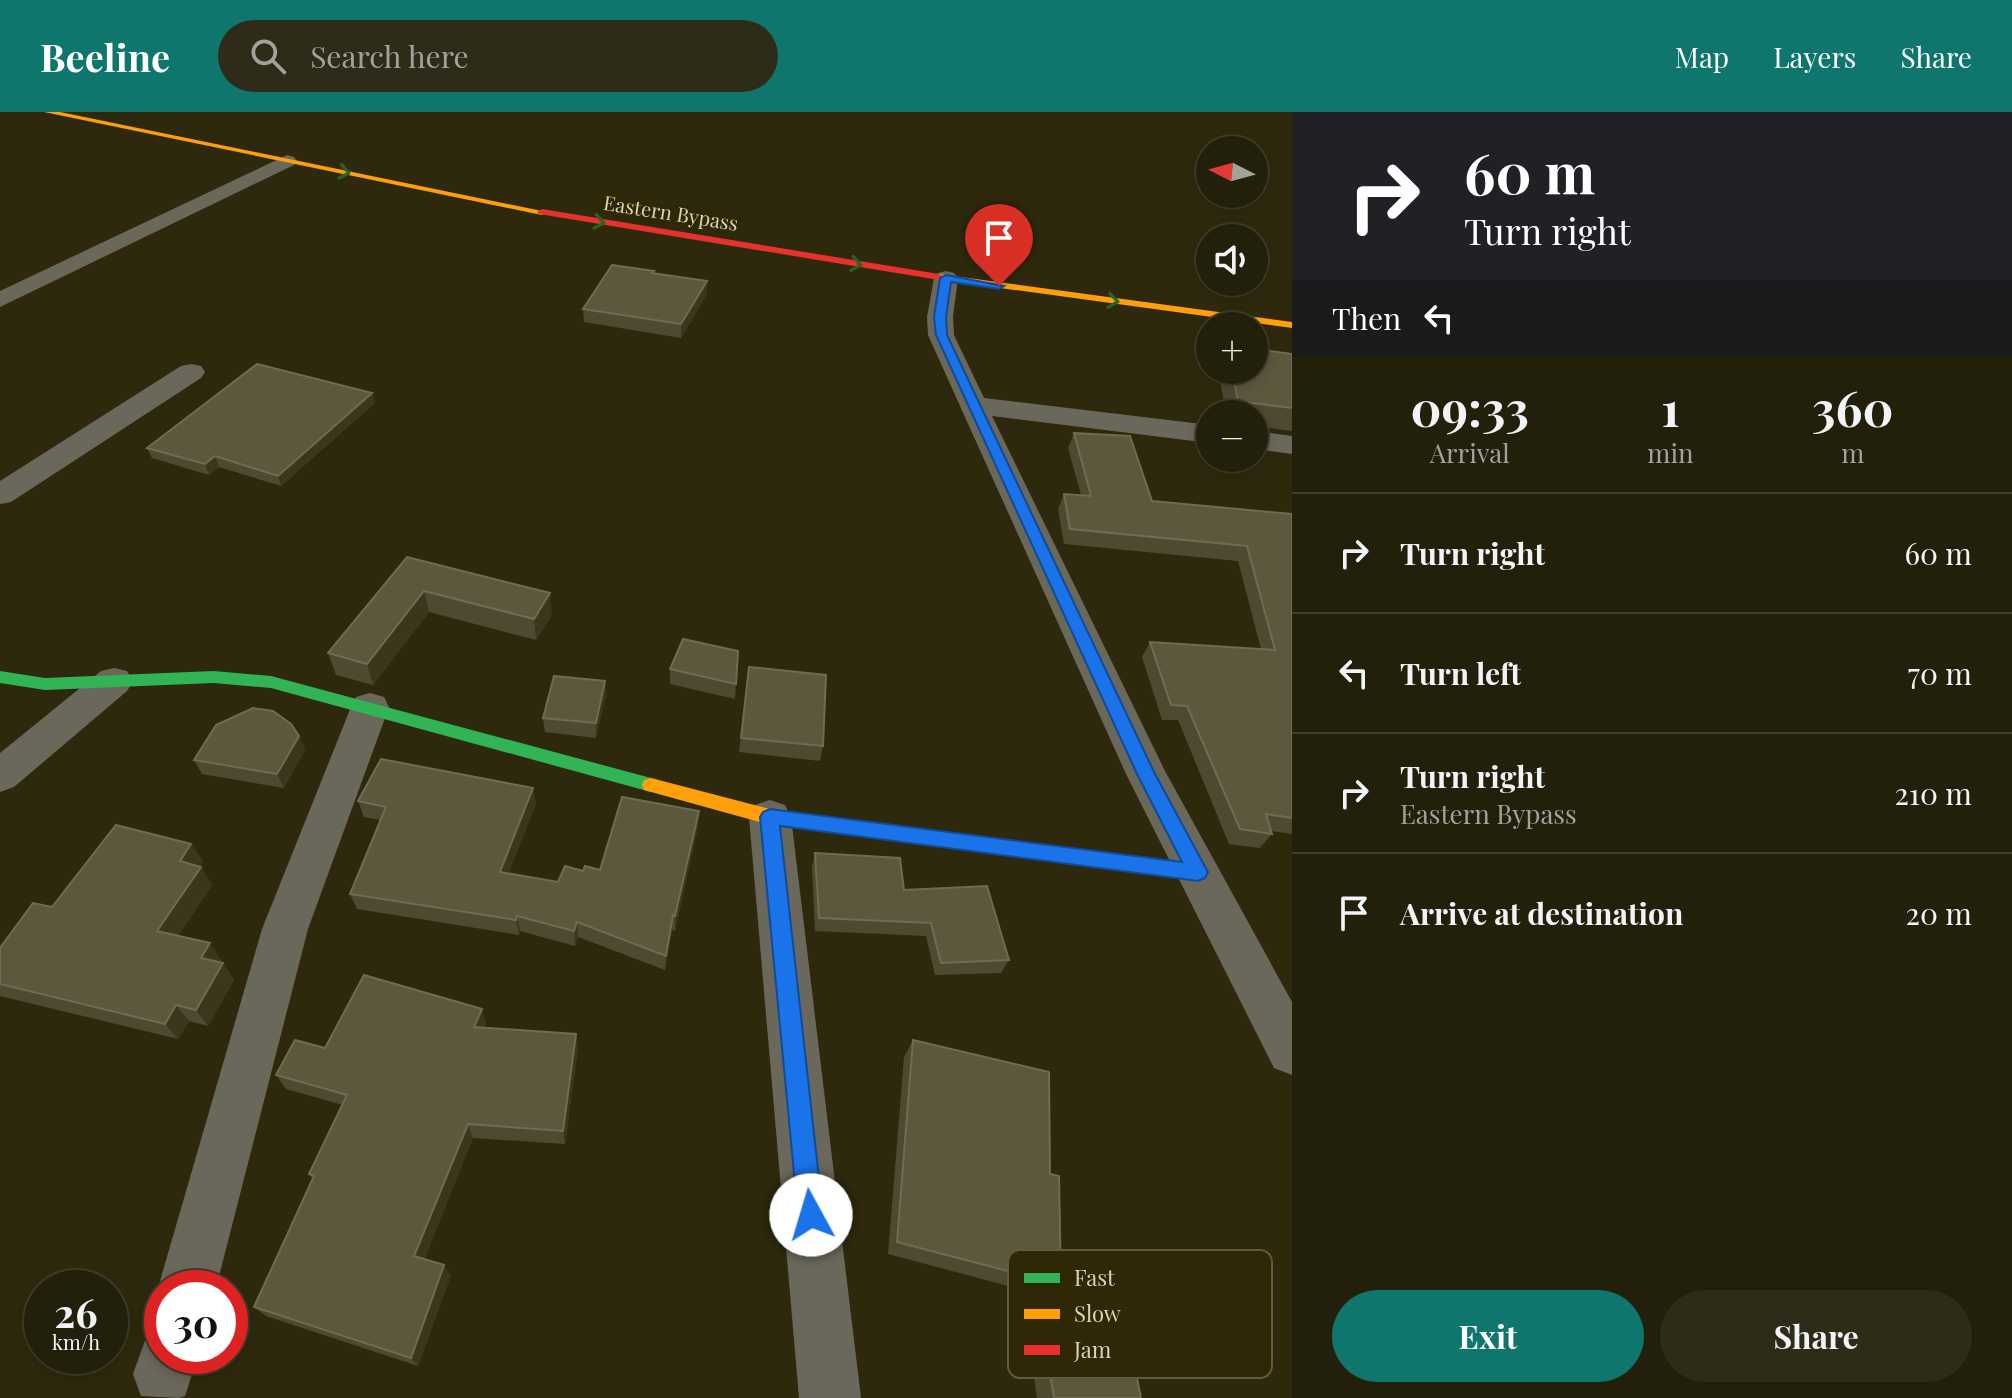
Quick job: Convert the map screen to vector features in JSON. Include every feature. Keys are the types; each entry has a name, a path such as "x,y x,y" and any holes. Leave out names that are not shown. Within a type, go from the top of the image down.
{"main road":[{"name":"Eastern Bypass","path":"48,112 535,211 944,265 1278,304"},
{"name":"Eastern Bypass","path":"110,112 551,197 1292,325"},
{"path":"0,677 45,684 214,677 271,682 770,817 1198,872"}],"street":[{"path":"0,300 287,161"},
{"path":"944,265 941,335 1146,774 1292,1051"},
{"path":"0,495 191,372"},
{"path":"973,405 1196,432"},
{"path":"0,776 114,681"},
{"path":"192,1270 285,929 370,707"},
{"path":"770,817 830,1398"}],"building":[{"path":"612,265 707,281 681,324 583,309"},
{"path":"1268,351 1292,354 1292,408 1268,405 1268,400 1238,400 1235,384 1268,384"},
{"path":"257,364 372,393 278,476 215,456 205,464 147,448"},
{"path":"1074,433 1130,436 1152,501 1292,514 1292,818 1266,814 1272,834 1240,829 1187,706 1171,705 1150,642 1275,650 1247,546 1070,529 1064,494 1091,496"},
{"path":"407,557 550,593 534,619 424,591 367,664 328,653"},
{"path":"683,639 738,651 736,684 670,669"},
{"path":"749,667 826,675 823,746 741,738"},
{"path":"554,676 605,681 596,723 543,718"},
{"path":"253,708 273,711 291,724 299,736 277,774 194,760 216,725"},
{"path":"381,759 533,788 500,872 558,882 565,866 583,871 585,866 600,870 622,797 699,811 666,956 577,922 574,931 517,916 516,920 350,894 386,807 358,801"},
{"path":"116,825 191,844 180,861 201,867 157,931 210,943 201,958 223,963 196,1010 176,1005 165,1024 0,984 0,948 33,903 52,907"},
{"path":"815,853 900,858 904,890 987,886 1009,960 941,963 931,923 819,918"},
{"path":"364,975 482,1009 474,1027 576,1034 563,1131 468,1124 414,1256 444,1265 411,1358 254,1307 314,1176 309,1174 347,1095 276,1075 295,1040 325,1048"},
{"path":"913,1040 1049,1072 1050,1174 1059,1176 1060,1250 1008,1250 1008,1271 897,1242"},
{"path":"1051,1378 1137,1378 1141,1398 1054,1398"}],"traffic: fast":[{"path":"0,677 45,684 214,677 271,682 651,785"},
{"path":"940,839 1198,872"}],"traffic: slow":[{"path":"48,112 542,212"},
{"path":"939,277 1292,325"},
{"path":"651,785 770,817 940,839"}],"traffic: jam":[{"path":"542,212 939,277"}],"route":[{"path":"811,1215 770,817 1198,872 1146,774 941,335 940,317 946,278 999,286"}]}
